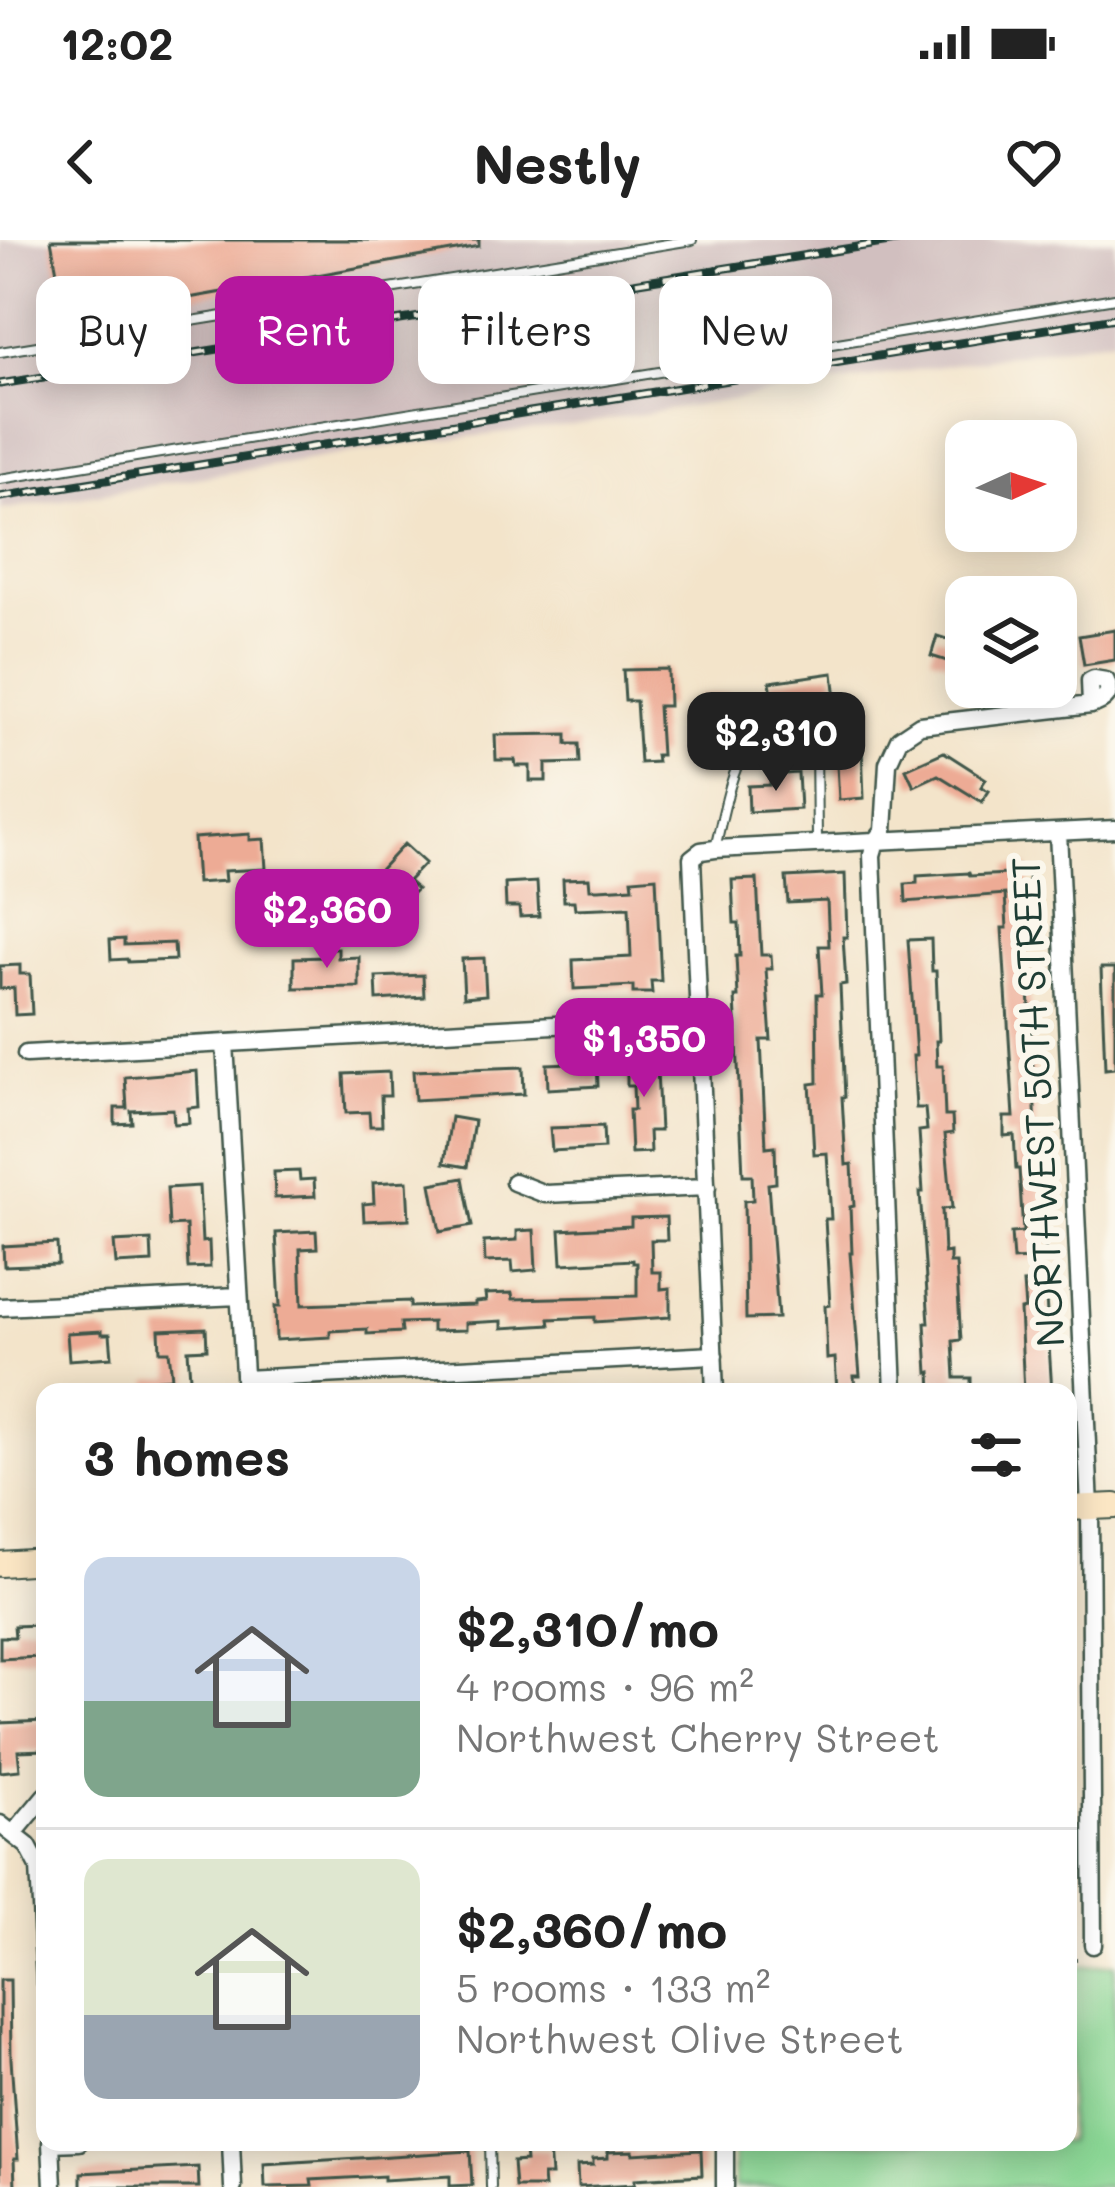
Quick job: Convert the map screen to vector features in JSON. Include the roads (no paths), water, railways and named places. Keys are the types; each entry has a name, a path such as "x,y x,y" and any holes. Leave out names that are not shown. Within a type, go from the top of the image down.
{"street":[{"path":"894,1383 872,855 884,831 888,763 899,739 920,725 1091,705"},
{"path":"715,1383 692,858 715,849 1115,829"},
{"name":"NORTHWEST 50TH STREET","path":"1058,832 1091,1507 1093,1945"},
{"path":"26,1054 699,1017"},
{"path":"225,1043 244,1383"},
{"path":"514,1182 544,1194 706,1187"},
{"path":"0,1307 239,1296"},
{"path":"275,1383 714,1355"},
{"path":"0,1564 36,1562"},
{"path":"36,1804 7,1829 28,1846 36,1861"},
{"path":"51,2151 52,2187"},
{"path":"231,2151 233,2187"},
{"path":"725,2151 725,2187"}],"lane":[{"path":"0,352 692,240"},
{"path":"0,479 1115,298"},
{"path":"715,849 742,752 755,735 792,724 809,730 816,743 817,844"},
{"path":"490,2151 491,2187"}],"railway":[{"path":"0,384 902,240"},
{"path":"0,497 1115,318"}]}
